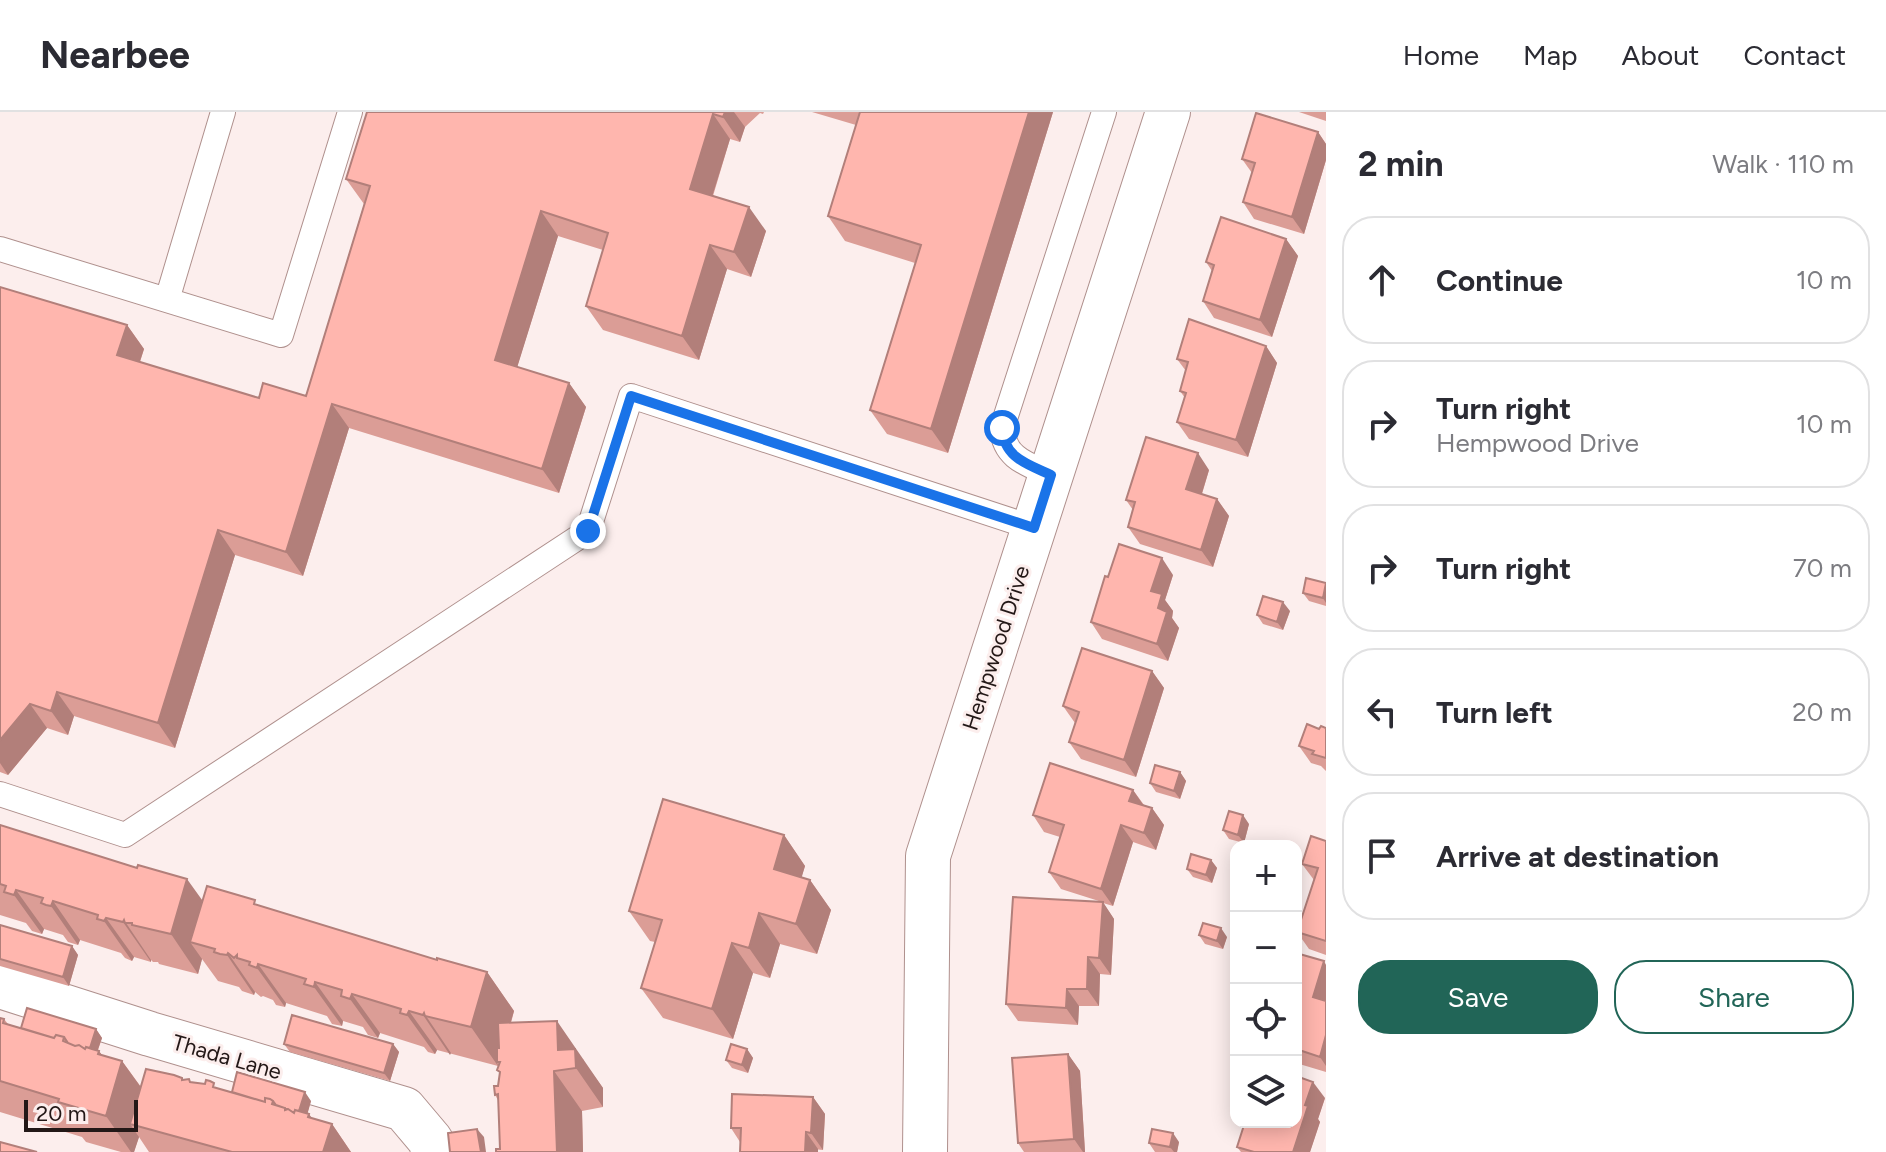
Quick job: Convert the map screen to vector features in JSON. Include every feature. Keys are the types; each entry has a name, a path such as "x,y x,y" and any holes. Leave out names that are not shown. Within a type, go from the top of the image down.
{"street":[{"name":"Hempwood Drive","path":"925,1152 928,856 1168,112"},
{"name":"Thada Lane","path":"0,986 404,1109 431,1141 433,1152"}],"lane":[{"path":"167,300 223,112"},
{"path":"0,249 281,335 350,112"},
{"path":"1051,475 1012,455 1003,441 1002,428 1104,112"},
{"path":"0,794 125,835 588,531 631,396 1034,528"}],"building":[{"path":"367,112 725,112 723,117 713,114 690,189 749,207 734,252 710,245 682,336 586,306 608,233 541,211 495,360 569,383 542,469 332,404 286,552 218,530 158,723 57,692 51,711 30,704 0,740 0,287 127,325 117,355 259,398 263,383 306,396 370,186 346,179"},
{"path":"860,112 1029,112 931,429 870,410 921,245 828,216"},
{"path":"1256,113 1318,132 1292,217 1243,202 1255,163 1242,159"},
{"path":"1221,217 1286,239 1260,320 1203,301 1214,265 1206,262"},
{"path":"1189,319 1266,346 1236,440 1177,422 1186,393 1180,391 1188,362 1177,359"},
{"path":"1146,437 1198,453 1186,489 1217,499 1201,550 1128,527 1135,502 1126,500"},
{"path":"1119,544 1162,558 1151,591 1162,594 1158,608 1167,612 1157,644 1091,622"},
{"path":"1306,578 1326,583 1323,598 1303,593"},
{"path":"1263,596 1283,602 1277,622 1257,615"},
{"path":"1082,648 1152,671 1124,760 1069,742 1079,712 1063,706"},
{"path":"1307,724 1319,729 1321,726 1326,728 1326,758 1299,746"},
{"path":"1050,763 1133,790 1129,801 1152,808 1144,833 1121,825 1101,889 1049,872 1064,825 1033,815"},
{"path":"1155,765 1180,772 1174,791 1150,783"},
{"path":"663,799 784,835 774,869 810,880 796,924 759,913 749,948 732,943 712,1009 641,988 662,920 629,911"},
{"path":"1229,811 1243,815 1238,835 1223,830"},
{"path":"0,825 137,868 138,865 187,879 171,934 125,923 124,920 106,918 104,921 97,919 98,915 53,901 51,906 46,905 41,903 43,898 16,890 14,895 4,892 6,886 0,884"},
{"path":"1311,836 1326,841 1326,941 1302,934 1302,917 1318,868 1302,864"},
{"path":"1191,854 1211,860 1206,875 1187,869"},
{"path":"207,886 255,900 254,904 437,960 487,972 471,1027 425,1016 424,1013 409,1011 407,1015 400,1013 401,1009 352,994 350,999 341,996 342,990 315,982 314,987 304,984 306,979 258,964 257,968 237,958 237,955 234,958 228,953 220,954 214,952 215,949 190,942"},
{"path":"1013,897 1103,902 1099,958 1088,957 1087,989 1067,989 1066,1008 1006,1004"},
{"path":"1203,923 1221,928 1217,941 1199,935"},
{"path":"0,925 72,946 63,977 0,959"},
{"path":"1302,955 1324,961 1313,997 1326,1001 1326,1035 1320,1057 1302,1051"},
{"path":"27,1008 96,1029 90,1048 75,1046 64,1037 56,1035 54,1038 21,1028"},
{"path":"292,1015 393,1044 384,1073 284,1044"},
{"path":"0,1018 4,1019 3,1023 54,1038 56,1035 64,1037 63,1041 75,1046 99,1051 98,1054 122,1061 106,1116 0,1081"},
{"path":"557,1021 558,1050 575,1049 576,1068 554,1071 557,1152 496,1152 500,1149 498,1094 495,1095 494,1086 498,1086 500,1072 497,1070 500,1062 497,1062 498,1023"},
{"path":"731,1044 747,1049 742,1065 726,1060"},
{"path":"1068,1054 1074,1139 1018,1143 1012,1058"},
{"path":"146,1069 174,1075 182,1080 189,1079 190,1082 205,1084 206,1080 210,1081 214,1083 213,1087 265,1102 265,1098 270,1099 272,1104 285,1110 309,1114 308,1117 332,1124 323,1152 232,1152 130,1124"},
{"path":"237,1072 305,1092 299,1111 295,1110 294,1113 270,1099 265,1098 265,1102 232,1092"},
{"path":"1302,1078 1313,1082 1305,1105 1308,1106 1302,1124"},
{"path":"732,1094 813,1097 811,1133 806,1132 805,1152 740,1152 741,1128 731,1128"},
{"path":"1243,1128 1301,1128 1293,1152 1254,1152 1237,1147"},
{"path":"477,1129 481,1152 450,1152 448,1133"},
{"path":"1152,1129 1173,1133 1170,1147 1149,1143"},
{"path":"0,1142 37,1152 0,1152"}],"route":[{"path":"588,531 631,396 1034,528 1051,475 1012,455 1003,441 1002,428"}]}
